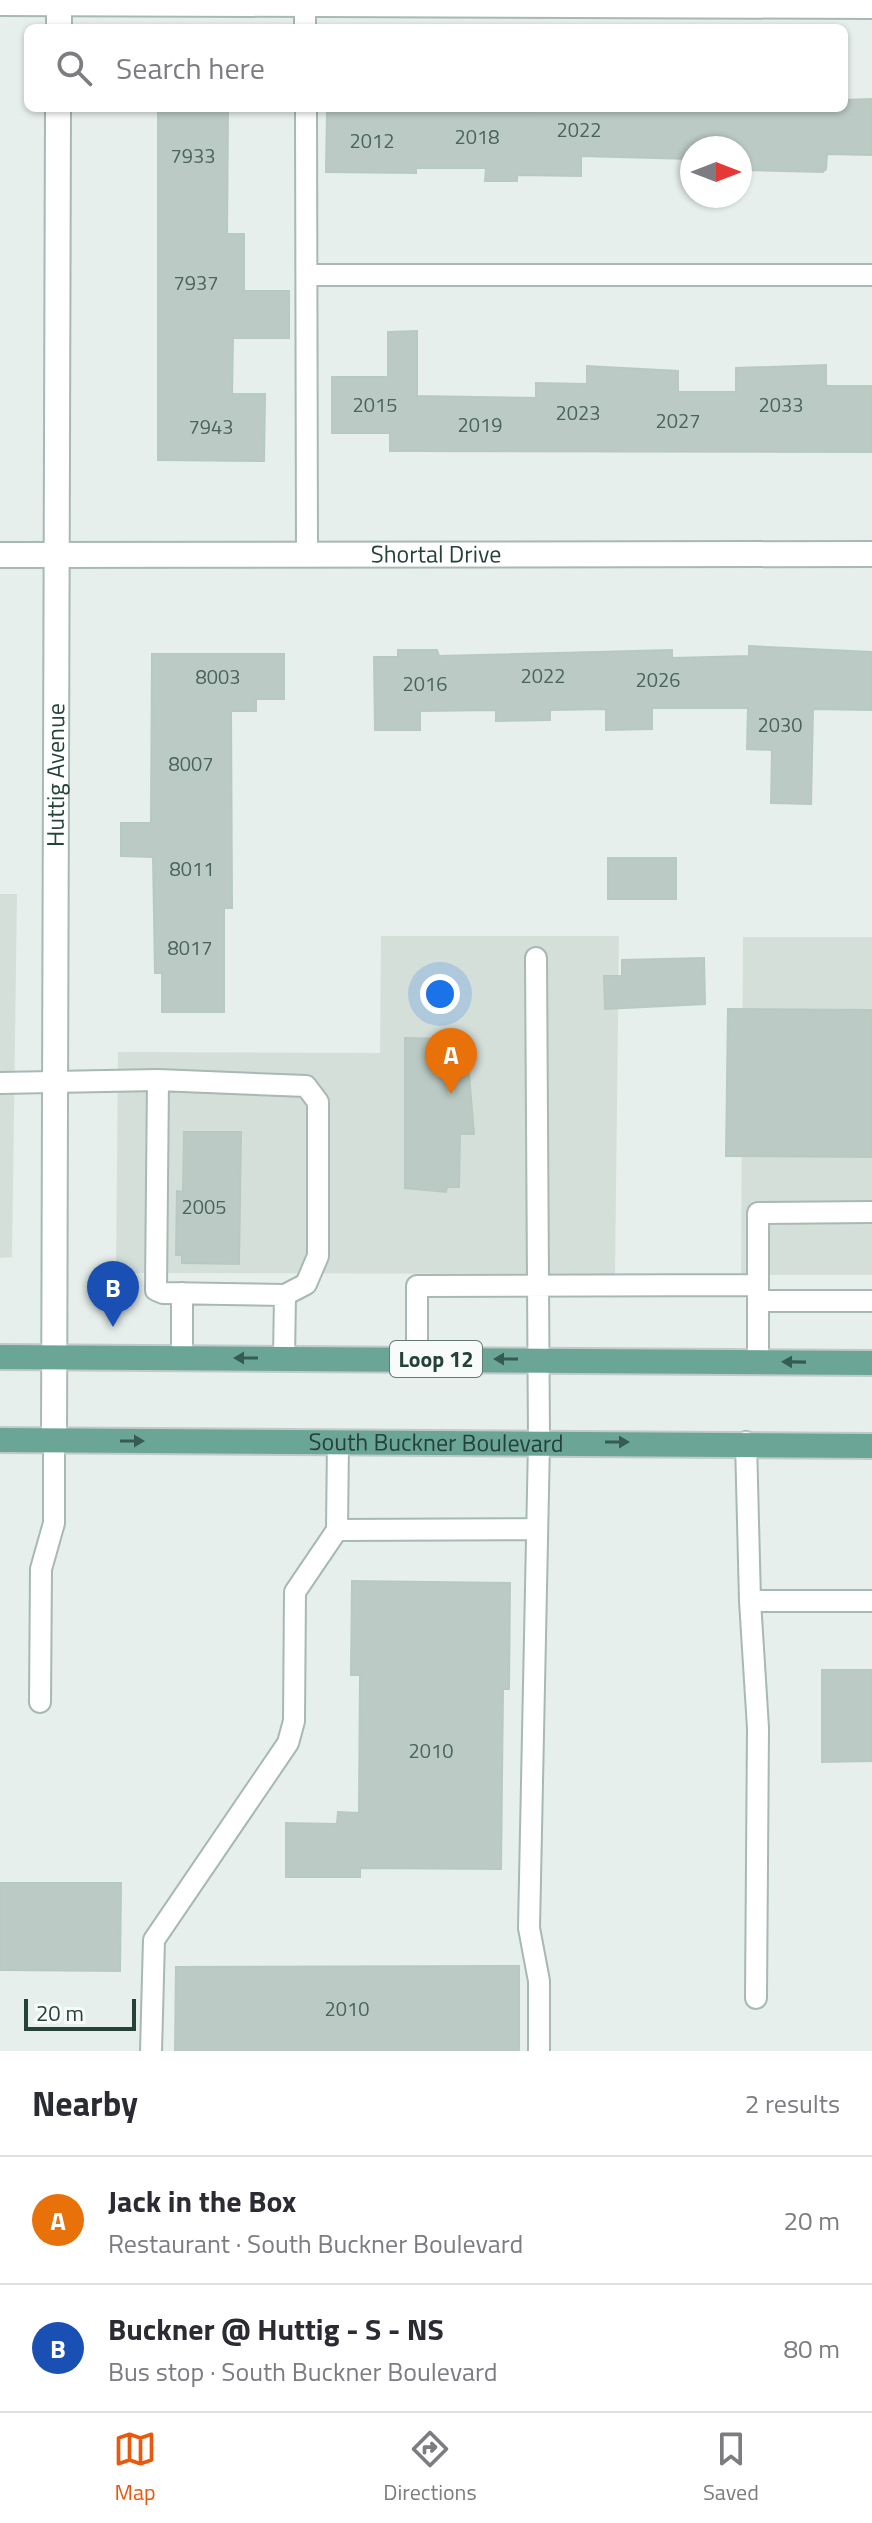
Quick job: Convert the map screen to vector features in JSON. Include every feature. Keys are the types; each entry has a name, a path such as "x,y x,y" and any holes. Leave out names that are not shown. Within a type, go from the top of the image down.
{"main road":[{"name":"Loop 12","path":"0,1357 872,1363"},
{"name":"South Buckner Boulevard","path":"0,1440 746,1442 872,1446"}],"street":[{"path":"0,3 59,11 872,6"},
{"name":"Huttig Avenue","path":"54,1441 58,112"},
{"name":"Shortal Drive","path":"0,555 872,554"}],"lane":[{"path":"306,112 307,555"},
{"path":"307,275 872,275"},
{"path":"536,958 539,1443 529,1928 539,1981 539,2051"},
{"path":"0,1083 158,1080 306,1086 318,1102 318,1256 306,1284 285,1295 163,1293 156,1290 158,1080"},
{"path":"758,1362 758,1213 872,1212"},
{"path":"417,1359 417,1286 538,1286 758,1293 872,1301"},
{"path":"182,1293 182,1357"},
{"path":"284,1358 285,1295"},
{"path":"40,1702 41,1569 54,1523 54,1441"},
{"path":"151,2051 154,1940 288,1743 294,1721 295,1592 337,1530 338,1442"},
{"path":"746,1442 750,1601 758,1728 756,1998"},
{"path":"337,1530 537,1529"},
{"path":"750,1601 872,1601"}],"shaded area":[{"path":"0,894 17,894 12,1257 0,1258"},
{"path":"381,936 619,936 615,1274 116,1273 118,1052 380,1053"},
{"path":"743,937 872,937 872,1275 741,1275"}],"building":[{"path":"872,99 872,155 827,154 823,172 752,170 752,136 680,136 680,159 581,156 581,176 517,175 517,181 485,181 486,168 416,168 416,173 326,172 327,112 848,112 848,100"},
{"path":"158,112 228,112 227,234 244,234 244,291 289,291 289,338 233,338 232,394 265,394 264,461 158,460"},
{"path":"417,331 417,396 536,398 536,383 587,384 587,366 678,371 678,392 736,392 736,368 826,365 826,386 872,386 872,452 390,451 390,433 332,433 332,377 388,377 388,332"},
{"path":"749,646 872,652 872,710 813,709 811,804 771,803 772,750 747,749 748,708 652,708 652,729 606,730 606,709 550,710 550,720 496,721 496,710 420,711 420,730 375,730 374,657 398,657 398,650 437,650 439,656 672,650 672,658 749,656"},
{"path":"152,654 284,654 284,699 256,699 256,711 231,711 232,908 224,908 224,1012 162,1012 162,973 155,973 153,857 121,856 121,823 151,823"},
{"path":"608,858 676,858 676,899 608,899"},
{"path":"704,958 705,1004 605,1009 604,976 622,976 622,960"},
{"path":"728,1009 872,1010 872,1157 726,1156"},
{"path":"405,1038 451,1039 451,1051 459,1051 458,1074 469,1074 474,1134 460,1134 459,1187 447,1187 446,1192 405,1188"},
{"path":"184,1132 241,1132 239,1264 182,1263 182,1255 176,1255 177,1191 183,1192"},
{"path":"352,1581 510,1583 509,1689 503,1689 501,1869 360,1868 360,1877 286,1877 286,1823 337,1824 338,1812 359,1813 360,1675 351,1675"},
{"path":"822,1670 872,1670 872,1761 822,1762"},
{"path":"0,1883 121,1883 120,1971 0,1970"},
{"path":"519,1966 519,2051 175,2051 176,1967"}],"place":[{"name":"Jack in the Box","path":"451,1094"},
{"name":"Buckner @ Huttig - S - NS","path":"113,1327"}]}
